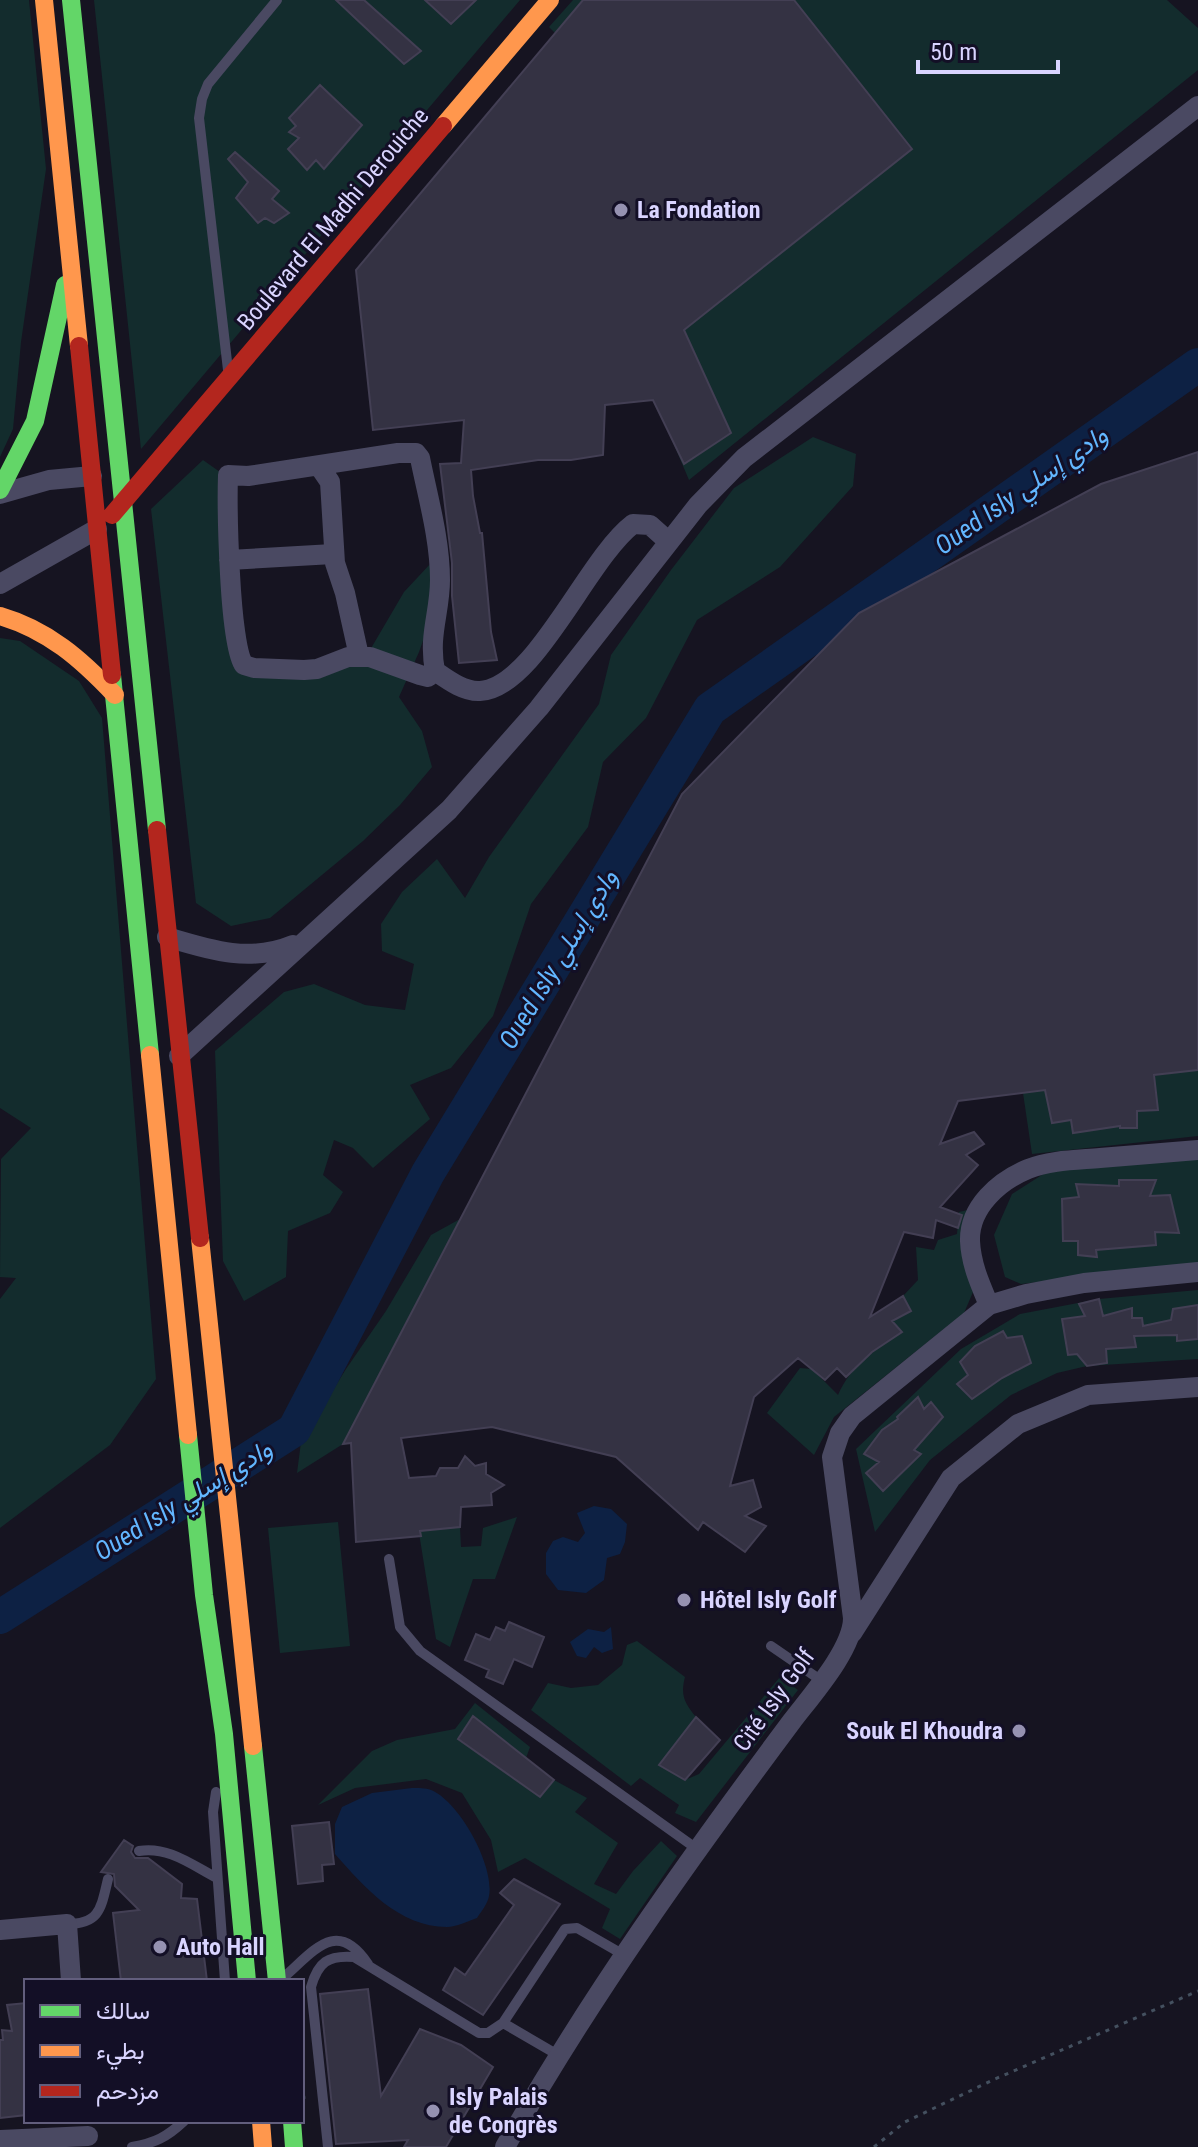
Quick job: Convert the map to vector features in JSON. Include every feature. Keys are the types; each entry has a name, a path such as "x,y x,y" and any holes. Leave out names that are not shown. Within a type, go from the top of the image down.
{"main road":[{"path":"44,0 201,1565 224,1734 247,1979"},
{"path":"71,0 231,1560 278,1979"},
{"name":"Boulevard El Madhi Derouiche","path":"97,529 122,507 550,0"},
{"path":"0,492 35,421 71,259"},
{"path":"92,476 153,468"},
{"path":"0,616 31,625 58,641 83,660 115,695"},
{"path":"261,2123 263,2147"},
{"path":"292,2123 294,2147"}],"street":[{"path":"179,1056 449,810 539,708 698,505 744,458 1198,106"},
{"path":"416,453 420,458 439,549 440,585 431,651 435,671 428,677 359,656 304,670 244,665 238,654 229,560 228,475 248,476 416,453"},
{"path":"319,466 330,482 333,554 352,618 359,656"},
{"path":"0,492 49,480 92,476"},
{"path":"435,671 472,691 499,687 527,662 624,531 633,524 650,525 669,542"},
{"path":"0,584 97,529"},
{"path":"229,560 333,554"},
{"path":"167,937 210,950 254,956 277,952 304,941"},
{"path":"989,1305 977,1276 970,1237 977,1213 987,1196 1006,1180 1030,1168 1065,1160 1198,1150"},
{"path":"851,1635 853,1618 832,1457 840,1433 865,1403 989,1305 1084,1283 1198,1272"},
{"name":"Cité Isly Golf","path":"505,2147 558,2055 624,1955 697,1849 822,1681 951,1478 1018,1424 1088,1395 1198,1387"},
{"path":"0,1930 67,1924 71,1979"},
{"path":"0,2140 88,2135"}],"lane":[{"path":"229,378 199,118 208,84 277,0"},
{"path":"389,1559 400,1627 420,1651 697,1849"},
{"path":"771,1646 822,1681"},
{"path":"224,1734 213,1812 225,1979"},
{"path":"139,1851 153,1849 169,1852 217,1878"},
{"path":"67,1924 85,1924 94,1918 108,1879"},
{"path":"328,2147 311,1987 315,1972 325,1961 339,1956 354,1957 479,2033 488,2033 503,2023 565,1929 577,1928 624,1955"},
{"path":"280,1979 326,1942 342,1941 356,1946 370,1967"},
{"path":"503,2023 558,2055"},
{"path":"132,2147 157,2142 182,2123"}],"path":[{"path":"874,2147 905,2122 995,2079 1198,1991"}],"green space":[{"path":"0,0 29,0 46,169 21,342 13,429 0,457"},
{"path":"94,0 520,0 141,449"},
{"path":"573,0 1167,0 1198,28 1198,70 689,480 649,386 661,140 549,27"},
{"path":"813,437 856,454 853,486 780,567 697,620 646,718 603,762 588,827 531,904 493,1016 451,1068 410,1085 430,1119 373,1168 353,1148 334,1140 323,1175 343,1192 330,1213 288,1231 286,1277 244,1301 223,1261 215,1051 284,992 314,984 365,1005 405,1010 414,964 382,951 381,924 402,892 437,859 465,898 489,857 599,704 611,655 671,570 734,488"},
{"path":"203,460 220,472 251,670 370,650 404,592 432,562 438,598 399,697 422,731 432,767 400,805 363,841 270,918 231,926 196,903 151,509"},
{"path":"0,638 20,641 79,681 102,718 156,1379 110,1445 0,1528 0,1299 16,1278 0,1277 1,1159 31,1128 0,1108"},
{"path":"1198,1070 1198,1136 1032,1154 1023,1093"},
{"path":"1198,1158 1198,1264 1021,1284 1005,1277 994,1235 1012,1194 1048,1171"},
{"path":"972,1209 962,1257 973,1292 964,1313 834,1417 814,1455 767,1413 800,1368 812,1369 838,1395 857,1367 901,1332 892,1321 903,1296 918,1280 916,1247 934,1250 938,1240 957,1234 959,1212"},
{"path":"460,1219 343,1444 297,1473 301,1442 431,1235"},
{"path":"1198,1290 1198,1359 1087,1366 1057,1373 1011,1395 930,1460 875,1532 856,1449 961,1349 1020,1314 1099,1299"},
{"path":"415,1508 460,1527 461,1547 481,1546 483,1528 517,1517 495,1579 473,1579 450,1647 436,1639"},
{"path":"338,1522 350,1646 280,1653 268,1528"},
{"path":"637,1641 685,1677 684,1699 696,1717 659,1765 685,1780 699,1774 780,1677 798,1690 696,1822 675,1813 679,1805 640,1778 631,1786 531,1710 548,1683 571,1688 598,1685 622,1665 627,1645"},
{"path":"475,1703 530,1747 526,1758 473,1717 458,1739 540,1797 554,1780 587,1798 575,1812 618,1843 594,1884 616,1894 661,1841 677,1856 620,1939 602,1928 610,1909 525,1858 498,1872 491,1840 462,1793 426,1779 355,1788 318,1805 372,1751 397,1740 455,1729"}],"water":[{"path":"594,1506 611,1509 627,1524 620,1554 607,1558 604,1580 586,1593 558,1590 546,1574 546,1553 553,1541 563,1537 578,1542 585,1533 577,1513"},
{"path":"611,1627 613,1649 602,1653 594,1647 586,1658 577,1656 570,1642 588,1629 604,1632"},
{"path":"429,1789 442,1796 463,1820 481,1852 489,1883 488,1899 477,1918 447,1927 413,1920 398,1913 371,1892 335,1854 335,1824 342,1807 372,1793"}],"building":[{"path":"336,0 364,0 421,51 404,64"},
{"path":"425,0 476,0 451,24"},
{"name":"La Fondation","path":"583,0 794,0 912,149 684,330 731,433 684,464 653,400 605,405 603,455 471,470 497,660 459,663 452,563 440,464 461,463 464,420 373,430 356,270"},
{"path":"320,85 362,125 324,169 316,160 307,170 288,149 299,138 289,132 296,126 289,118"},
{"path":"235,152 279,191 272,199 289,213 274,223 265,218 258,223 236,198 248,182 228,159"},
{"path":"1198,452 1198,1070 1154,1075 1158,1110 1137,1111 1137,1128 1120,1126 1073,1133 1071,1120 1052,1123 1045,1090 958,1101 940,1144 974,1132 984,1144 966,1155 978,1165 940,1207 962,1215 958,1228 936,1220 933,1238 904,1232 870,1317 903,1296 911,1311 892,1321 902,1332 872,1352 846,1377 837,1368 825,1380 798,1358 754,1397 730,1486 753,1480 761,1507 745,1516 766,1526 745,1552 703,1522 698,1530 616,1457 492,1427 401,1438 409,1478 436,1476 440,1468 458,1468 465,1456 475,1466 486,1463 486,1474 504,1485 491,1493 492,1505 461,1507 460,1527 420,1531 421,1536 356,1542 351,1443 343,1444 682,794 859,613 1101,484"},
{"path":"1119,1180 1156,1180 1150,1196 1170,1195 1179,1233 1155,1232 1156,1245 1096,1250 1097,1257 1078,1255 1078,1241 1063,1241 1062,1199 1079,1197 1076,1184 1119,1186"},
{"path":"1099,1299 1103,1316 1132,1308 1132,1318 1142,1318 1143,1326 1171,1320 1173,1309 1198,1305 1198,1339 1177,1341 1177,1335 1134,1336 1136,1347 1106,1349 1107,1363 1087,1366 1077,1354 1068,1355 1062,1319 1085,1316 1079,1304"},
{"path":"1003,1331 1007,1338 1022,1336 1031,1363 972,1399 957,1384 968,1375 960,1362 975,1346"},
{"path":"918,1397 924,1409 931,1402 943,1417 914,1450 921,1454 883,1491 866,1473 879,1462 864,1454 882,1430 898,1419"},
{"path":"509,1622 544,1637 532,1667 514,1659 503,1684 486,1677 489,1670 465,1660 476,1634 490,1640 496,1627 505,1631"},
{"path":"473,1716 554,1780 540,1797 458,1739"},
{"path":"696,1717 720,1740 685,1780 659,1765"},
{"path":"329,1822 334,1864 322,1865 323,1881 298,1884 292,1826"},
{"name":"Auto Hall","path":"124,1840 133,1846 131,1852 135,1858 148,1858 182,1884 181,1898 197,1899 207,1979 121,1979 113,1913 139,1910 115,1886 114,1874 101,1872"},
{"path":"514,1879 560,1904 483,2015 443,1990 455,1968 465,1975 514,1905 500,1893"},
{"path":"368,1989 381,2096 420,2029 461,2045 493,2067 446,2147 404,2147 408,2140 336,2144 320,1994"},
{"path":"24,2003 24,2115 0,2118 0,2040 3,2040 2,2030 12,2031 7,2005"}],"waterway":[{"name":"Oued Isly وادي إسلي","path":"0,1617 294,1430 428,1173 710,709 1198,365"}],"traffic: fast":[{"path":"71,0 157,830"},
{"path":"0,490 35,421 65,285"},
{"path":"112,675 150,1055"},
{"path":"188,1435 204,1595 224,1734 247,1979"},
{"path":"253,1746 277,1979"},
{"path":"292,2123 294,2147"}],"traffic: slow":[{"path":"44,0 79,346"},
{"path":"443,126 550,0"},
{"path":"0,616 33,629 63,647 115,695"},
{"path":"150,1055 188,1435"},
{"path":"200,1238 253,1746"},
{"path":"261,2123 263,2147"}],"traffic: jam":[{"path":"112,515 443,126"},
{"path":"79,346 112,675"},
{"path":"157,830 200,1238"}],"place":[{"name":"La Fondation","path":"621,210"},
{"name":"Hôtel Isly Golf","path":"684,1600"},
{"name":"Souk El Khoudra","path":"1019,1731"},
{"name":"Auto Hall","path":"160,1947"},
{"name":"Isly Palais de Congrès","path":"433,2111"}]}
